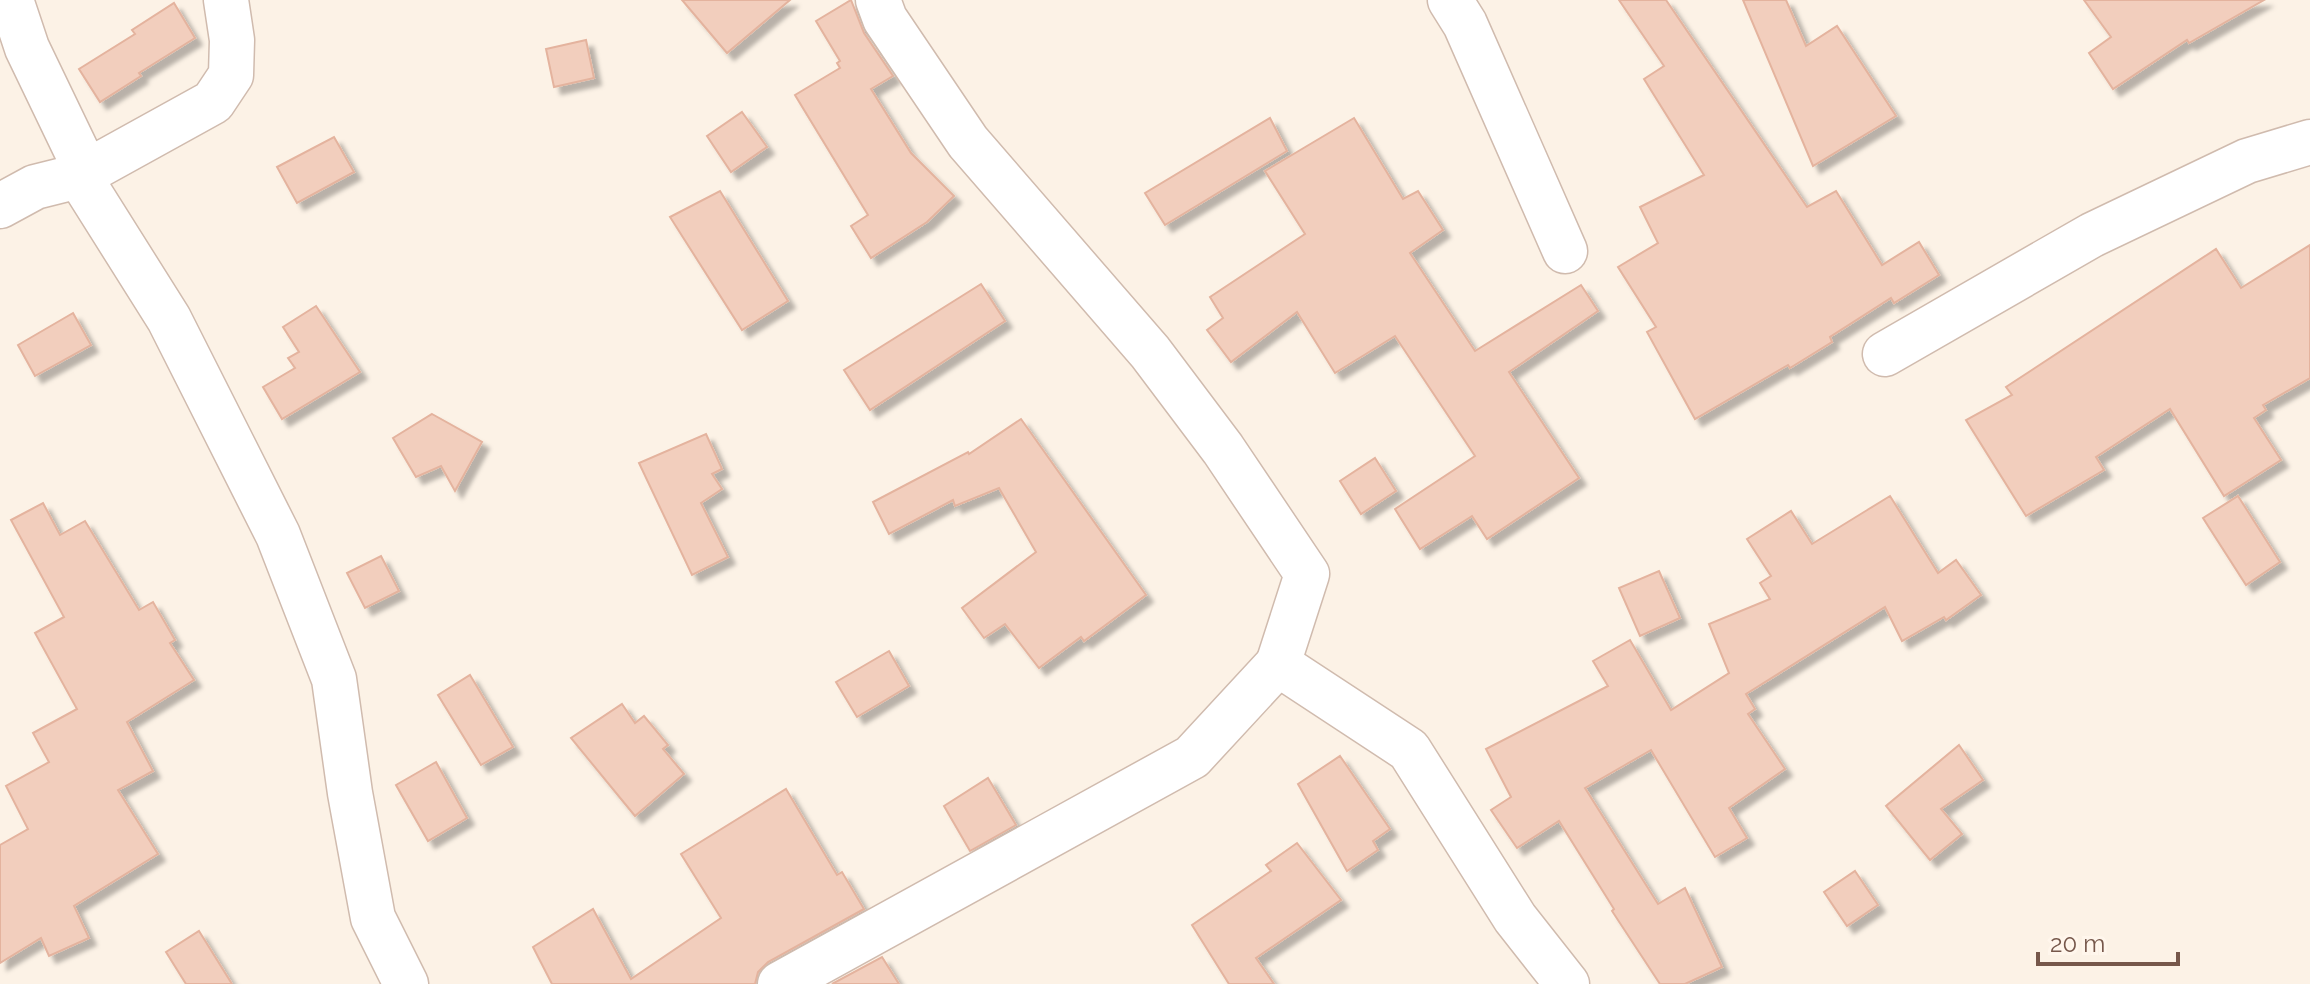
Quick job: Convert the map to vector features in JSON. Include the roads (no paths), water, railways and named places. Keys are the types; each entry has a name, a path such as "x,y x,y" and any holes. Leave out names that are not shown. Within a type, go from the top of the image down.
{"street":[{"path":"11,0 27,48 78,154 79,176 169,319 278,535 334,679 350,793 373,918 406,984"},
{"path":"0,206 35,187 79,176 213,102 231,75 232,40 226,0"},
{"path":"780,984 1192,757 1278,664 1307,574 1223,449 1150,352 968,142 885,19 878,0"},
{"path":"1450,0 1465,24 1565,251"},
{"path":"1885,354 2092,235 2247,161 2310,142"},
{"path":"1278,664 1409,750 1515,918 1567,984"}]}
